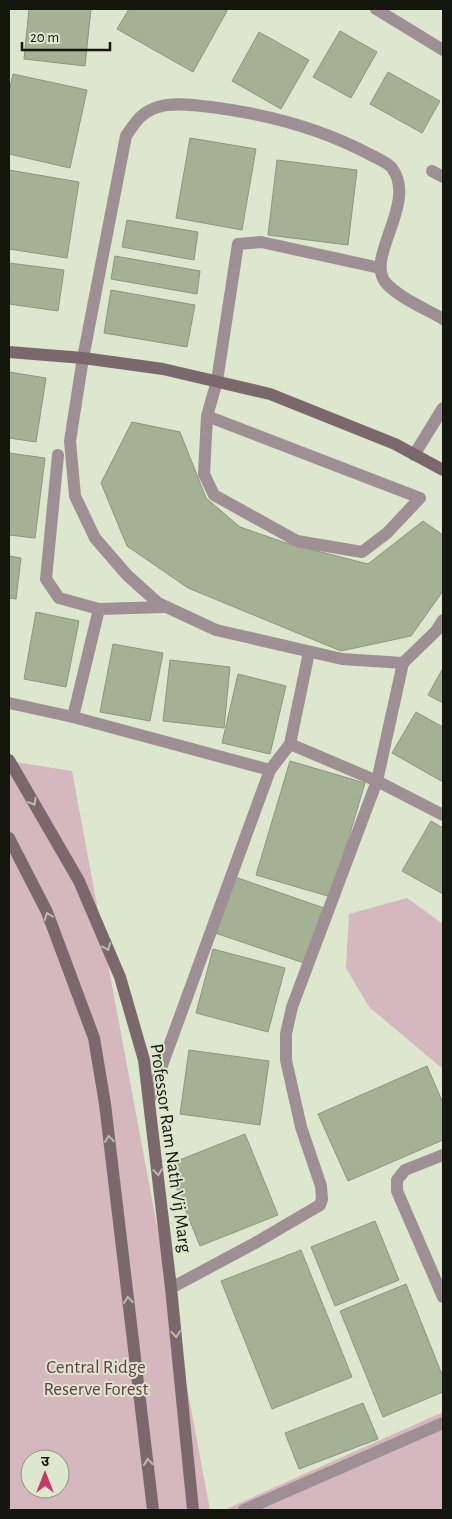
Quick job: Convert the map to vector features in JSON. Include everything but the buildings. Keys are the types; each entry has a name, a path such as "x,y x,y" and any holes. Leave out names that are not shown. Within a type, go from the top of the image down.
{"street":[{"path":"376,9 443,50"},
{"path":"403,663 342,659 216,630 158,603 127,575 95,538 75,496 70,440 83,358 126,136 139,116 159,106 188,104 247,112 297,124 348,143 391,166 400,182 399,203 383,252 380,268 384,282 398,293 443,319"},
{"path":"207,416 420,498 386,533 362,552 297,542 214,495 204,474 207,416 217,381 238,244 261,242 380,268"},
{"path":"9,352 83,358 163,369 270,394 395,444 443,470"},
{"path":"414,455 443,408"},
{"path":"58,455 46,579 59,598 99,609 166,607"},
{"path":"73,716 99,609"},
{"path":"171,1288 255,1243 320,1205 322,1199 321,1186 300,1127 286,1060 286,1034 292,1007 377,781 403,663 436,631 443,620"},
{"path":"149,1101 270,770 290,744 309,652"},
{"path":"9,703 23,704 73,716 270,770"},
{"path":"290,744 377,781 443,815"},
{"name":"Professor Ram Nath Vij Marg","path":"9,760 79,881 120,977 144,1060 171,1288 193,1510"},
{"path":"9,838 47,912 94,1038 105,1104 153,1510"},
{"path":"443,1155 405,1170 397,1180 397,1191 443,1296"},
{"path":"244,1510 443,1423"}],"green space":[{"name":"Central Ridge Reserve Forest","path":"9,761 72,771 210,1510 9,1510"},
{"path":"407,898 443,924 443,1069 369,1007 346,968 349,914"},
{"path":"443,1412 443,1510 224,1510"}]}
